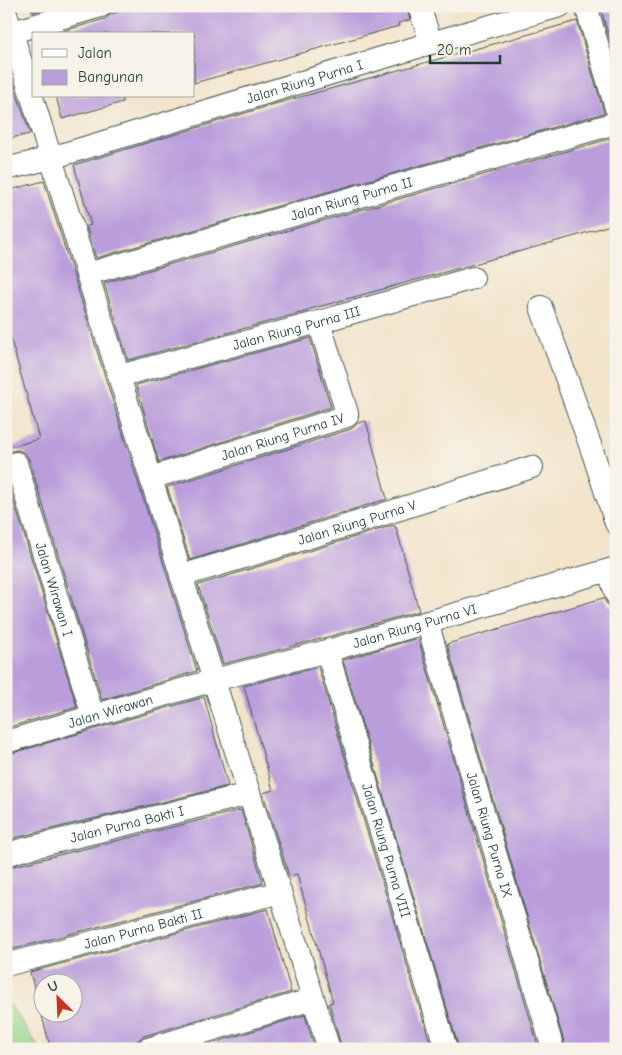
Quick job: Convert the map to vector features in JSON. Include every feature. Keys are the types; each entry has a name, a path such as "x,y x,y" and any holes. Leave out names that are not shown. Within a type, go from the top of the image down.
{"street":[{"path":"101,6 8,27 51,158 329,1049"},
{"path":"419,6 431,43"},
{"name":"Jalan Riung Purna I","path":"6,167 14,167 51,158 560,6"},
{"path":"586,6 616,108"},
{"name":"Jalan Riung Purna II","path":"87,274 616,124"},
{"name":"Jalan Riung Purna III","path":"119,376 473,278"},
{"path":"541,307 616,523"},
{"name":"Jalan Riung Purna IV","path":"151,478 347,416 319,322"},
{"name":"Jalan Wirawan I","path":"16,463 93,716"},
{"name":"Jalan Riung Purna V","path":"182,576 532,467"},
{"path":"612,570 616,594"},
{"name":"Jalan Riung Purna VI","path":"214,680 328,651 612,570"},
{"name":"Jalan Riung Purna IX","path":"427,622 553,1049"},
{"name":"Jalan Riung Purna VIII","path":"328,651 446,1049"},
{"name":"Jalan Wirawan","path":"6,742 214,680"},
{"name":"Jalan Purna Bakti I","path":"6,855 249,794"},
{"name":"Jalan Purna Bakti II","path":"6,965 280,892"},
{"path":"148,1049 313,1000"}],"green space":[{"path":"6,999 40,1049 6,1049"}],"building":[{"path":"31,6 54,6 33,12"},
{"path":"139,6 406,6 410,20 398,23 399,26 195,83 195,32 60,32 105,19 111,14"},
{"path":"600,6 616,6 616,61"},
{"path":"577,21 604,113 96,258 86,226 91,225 74,165 275,104"},
{"path":"6,69 9,69 30,134 6,139"},
{"path":"57,98 122,98 123,102 62,119"},
{"path":"616,137 616,223 579,235 128,360 104,283"},
{"path":"44,181 197,671 102,700 29,459 25,453 18,450 6,454 6,448 39,439 6,322 6,191"},
{"path":"310,338 331,407 159,462 136,385"},
{"path":"366,421 387,499 190,560 167,487 351,429 358,423"},
{"path":"6,476 77,707 6,728"},
{"path":"394,525 419,611 223,664 198,585"},
{"path":"603,598 607,604 616,607 616,1049 566,1049 447,644"},
{"path":"418,638 539,1049 459,1049 343,660"},
{"path":"318,667 432,1049 342,1049 329,1003 333,1002 297,874 289,876 263,793 273,790 244,686"},
{"path":"204,697 228,786 6,841 6,755"},
{"path":"241,810 263,883 6,951 6,868"},
{"path":"268,909 291,992 144,1036 138,1040 135,1049 51,1049 44,1022 82,1022 82,972 32,972 32,979 30,972"},
{"path":"305,1015 315,1049 194,1049"}]}
